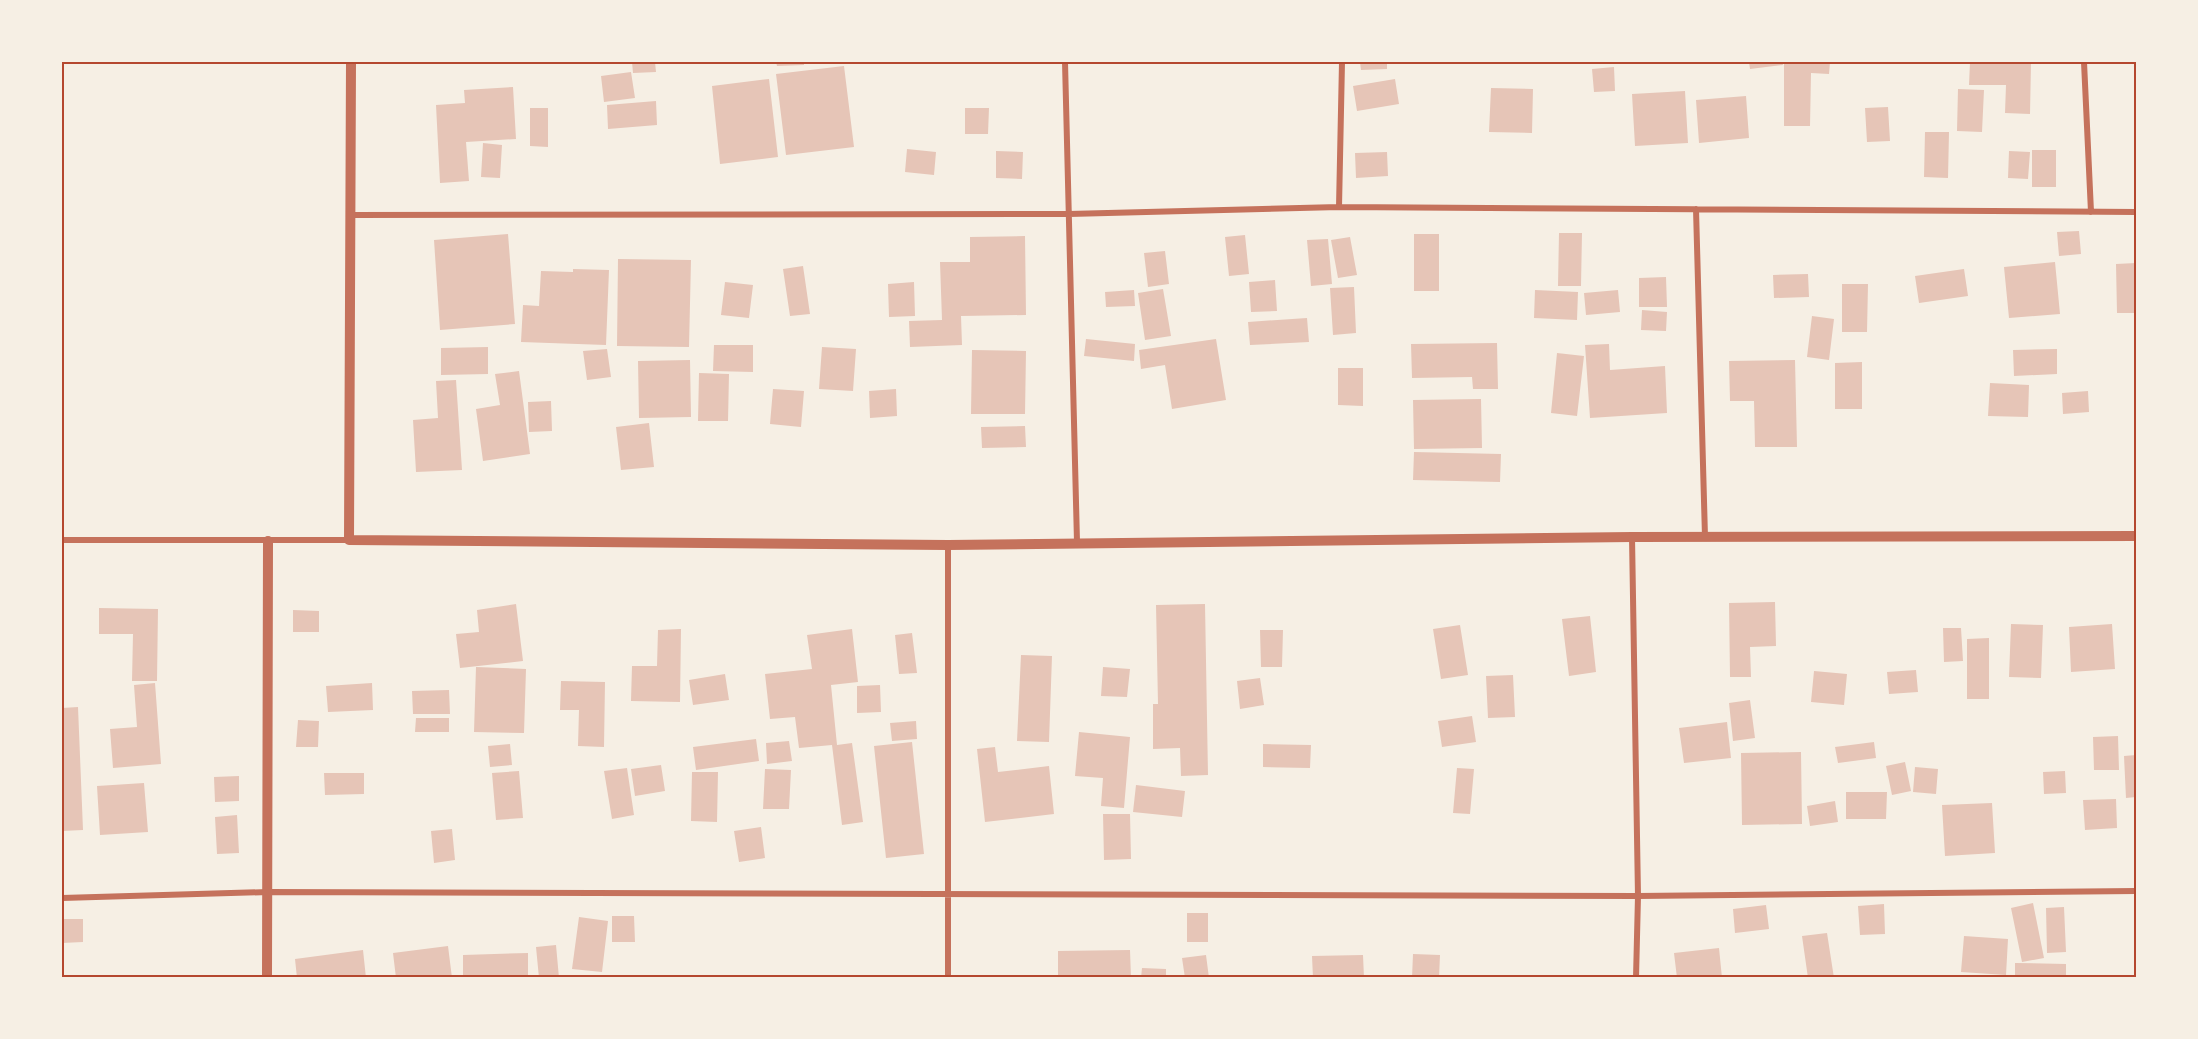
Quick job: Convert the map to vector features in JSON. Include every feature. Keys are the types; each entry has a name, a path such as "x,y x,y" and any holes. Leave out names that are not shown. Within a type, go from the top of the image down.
{"street":[{"path":"349,540 351,62"},
{"path":"1065,62 1077,542"},
{"path":"1340,207 1342,62"},
{"path":"2084,62 2091,212"},
{"path":"351,215 1069,214 1340,207 2136,212"},
{"path":"1696,208 1705,538"},
{"path":"62,540 948,545 1632,537 2136,536"},
{"path":"1632,537 1638,896 1636,978"},
{"path":"267,978 268,541"},
{"path":"948,545 948,978"},
{"path":"62,898 268,892 1638,896 2136,891"}],"building":[{"path":"632,62 655,62 656,72 633,73"},
{"path":"776,62 804,62 804,65 777,66"},
{"path":"1360,62 1387,62 1387,69 1361,70"},
{"path":"1749,62 1782,62 1783,65 1750,69"},
{"path":"1784,62 1830,62 1829,74 1811,73 1810,126 1784,126"},
{"path":"1970,62 2031,62 2030,114 2005,113 2006,85 1969,85"},
{"path":"844,66 854,147 786,155 776,74"},
{"path":"1614,67 1615,91 1594,92 1592,69"},
{"path":"631,72 635,98 604,102 601,76"},
{"path":"769,79 778,157 720,164 712,86"},
{"path":"1395,79 1399,104 1357,111 1353,86"},
{"path":"513,87 516,139 466,142 469,181 440,183 436,105 465,103 464,90"},
{"path":"1491,88 1533,89 1532,133 1489,132"},
{"path":"1958,89 1984,90 1982,132 1957,131"},
{"path":"1685,91 1688,143 1635,146 1632,94"},
{"path":"1746,96 1749,138 1699,143 1696,100"},
{"path":"656,101 657,125 608,129 607,105"},
{"path":"1888,107 1890,141 1867,142 1865,108"},
{"path":"530,108 548,108 548,147 530,146"},
{"path":"965,108 989,108 988,134 965,134"},
{"path":"1925,132 1949,132 1948,178 1924,177"},
{"path":"483,143 502,145 500,178 481,177"},
{"path":"907,149 936,152 934,175 905,172"},
{"path":"2032,150 2056,150 2056,187 2032,187"},
{"path":"996,151 1023,152 1022,179 996,178"},
{"path":"2009,151 2030,152 2028,179 2008,178"},
{"path":"1387,152 1388,176 1356,178 1355,153"},
{"path":"2079,231 2081,254 2059,256 2057,232"},
{"path":"1559,233 1582,233 1581,286 1558,286"},
{"path":"508,234 515,324 440,330 434,240"},
{"path":"1414,234 1439,234 1439,291 1414,291"},
{"path":"1245,235 1249,274 1229,276 1225,237"},
{"path":"1025,236 1026,315 961,316 962,345 910,347 909,321 942,320 940,262 970,262 970,237"},
{"path":"1350,237 1357,275 1338,278 1331,240"},
{"path":"1328,239 1332,284 1311,286 1307,240"},
{"path":"1165,251 1169,284 1148,287 1144,253"},
{"path":"618,259 691,260 689,347 617,346"},
{"path":"2055,262 2060,314 2009,318 2004,267"},
{"path":"2136,263 2136,313 2117,313 2116,264"},
{"path":"803,266 810,314 790,316 783,269"},
{"path":"573,269 609,270 606,345 521,342 523,305 539,306 541,271 573,272"},
{"path":"1964,269 1968,296 1919,303 1915,276"},
{"path":"1808,274 1809,297 1774,298 1773,275"},
{"path":"1666,277 1667,307 1639,307 1639,278"},
{"path":"1275,280 1277,311 1251,312 1249,282"},
{"path":"725,282 753,285 749,318 721,315"},
{"path":"914,282 915,316 889,317 888,284"},
{"path":"1842,284 1868,284 1867,332 1842,332"},
{"path":"1354,287 1356,333 1333,335 1330,288"},
{"path":"1163,289 1171,336 1145,340 1138,293"},
{"path":"1134,290 1135,306 1106,307 1105,292"},
{"path":"1535,290 1578,292 1577,320 1534,318"},
{"path":"1618,290 1620,312 1586,315 1584,293"},
{"path":"1642,310 1667,312 1666,331 1641,330"},
{"path":"1812,316 1834,319 1829,360 1807,357"},
{"path":"1307,318 1309,342 1250,345 1248,322"},
{"path":"1086,339 1135,344 1134,361 1084,356"},
{"path":"1216,339 1226,400 1172,409 1165,365 1141,369 1139,350"},
{"path":"1497,343 1498,389 1473,389 1472,377 1412,378 1411,344"},
{"path":"1609,344 1610,370 1665,366 1667,413 1590,418 1585,345"},
{"path":"714,345 753,345 753,372 713,371"},
{"path":"488,347 488,374 441,375 441,348"},
{"path":"822,347 856,349 853,391 819,389"},
{"path":"607,349 611,377 587,380 583,351"},
{"path":"2057,349 2057,374 2014,376 2013,350"},
{"path":"972,350 1026,351 1025,414 971,414"},
{"path":"1557,353 1584,356 1577,416 1551,413"},
{"path":"690,360 691,417 639,418 638,361"},
{"path":"1795,360 1797,447 1755,447 1754,401 1730,401 1729,361"},
{"path":"1862,362 1862,409 1835,409 1835,363"},
{"path":"1338,368 1363,368 1363,406 1338,405"},
{"path":"519,371 530,454 483,461 476,409 500,405 495,374"},
{"path":"699,373 729,374 728,421 698,421"},
{"path":"456,380 462,470 416,472 413,420 438,418 436,381"},
{"path":"1990,383 2029,385 2028,417 1988,416"},
{"path":"773,389 804,391 801,427 770,424"},
{"path":"896,389 897,416 870,418 869,391"},
{"path":"2088,391 2089,412 2063,414 2062,393"},
{"path":"1481,399 1482,448 1414,449 1413,400"},
{"path":"551,401 552,431 529,432 528,402"},
{"path":"649,423 654,467 621,470 616,427"},
{"path":"1025,426 1026,447 982,448 981,427"},
{"path":"1414,452 1501,454 1500,482 1413,480"},
{"path":"1775,602 1776,646 1750,647 1751,677 1730,677 1729,603"},
{"path":"516,604 523,661 460,668 456,634 479,632 477,610"},
{"path":"1205,604 1208,775 1181,776 1180,748 1153,749 1153,704 1158,704 1156,605"},
{"path":"99,608 158,609 157,681 132,681 133,634 99,634"},
{"path":"293,610 319,611 319,632 293,632"},
{"path":"1590,616 1596,672 1569,676 1562,619"},
{"path":"2011,624 2043,625 2041,678 2009,677"},
{"path":"2112,624 2115,669 2071,672 2069,627"},
{"path":"1460,625 1468,675 1441,679 1433,629"},
{"path":"1943,628 1961,628 1963,661 1944,662"},
{"path":"681,629 680,702 631,701 632,666 657,666 658,630"},
{"path":"852,629 858,682 831,685 837,745 852,743 863,822 842,825 832,745 799,748 795,717 770,719 765,674 812,669 807,635"},
{"path":"1260,630 1283,630 1282,667 1261,667"},
{"path":"912,633 917,673 899,674 895,635"},
{"path":"1989,638 1989,699 1967,699 1967,639"},
{"path":"1021,655 1052,656 1049,742 1017,741"},
{"path":"476,667 526,669 524,733 474,732"},
{"path":"1103,667 1130,669 1127,697 1101,696"},
{"path":"1916,670 1918,692 1889,694 1887,672"},
{"path":"1814,671 1847,674 1844,705 1811,702"},
{"path":"725,674 729,700 693,705 689,680"},
{"path":"1513,675 1515,717 1488,718 1486,676"},
{"path":"1260,678 1264,705 1240,709 1237,681"},
{"path":"561,681 605,682 604,747 578,746 579,710 560,710"},
{"path":"155,683 161,764 113,768 110,729 137,727 134,685"},
{"path":"372,683 373,710 328,712 326,686"},
{"path":"880,685 881,712 857,713 857,686"},
{"path":"449,690 450,714 413,714 412,691"},
{"path":"1750,700 1755,738 1733,741 1729,703"},
{"path":"78,707 83,830 62,831 62,708"},
{"path":"1472,716 1476,742 1442,747 1438,721"},
{"path":"416,718 449,718 449,732 415,732"},
{"path":"298,720 319,721 318,747 296,747"},
{"path":"916,721 917,739 892,741 890,723"},
{"path":"1727,722 1731,758 1684,763 1679,728"},
{"path":"1079,732 1130,737 1124,808 1101,806 1103,778 1075,776"},
{"path":"2118,736 2119,770 2094,770 2093,737"},
{"path":"756,739 759,761 696,770 693,747"},
{"path":"789,741 792,761 767,764 766,743"},
{"path":"912,742 924,854 886,858 874,746"},
{"path":"1874,742 1876,758 1838,763 1835,747"},
{"path":"510,744 512,765 490,767 488,746"},
{"path":"1263,744 1311,745 1310,768 1263,767"},
{"path":"995,747 998,772 1049,766 1054,814 985,822 977,749"},
{"path":"1801,752 1802,824 1742,825 1741,753"},
{"path":"2136,755 2136,797 2126,798 2124,756"},
{"path":"1905,762 1911,791 1892,795 1886,766"},
{"path":"661,765 665,791 635,796 631,769"},
{"path":"1915,767 1938,769 1936,794 1913,792"},
{"path":"627,768 634,815 612,819 604,771"},
{"path":"1457,768 1474,769 1470,814 1453,813"},
{"path":"765,769 791,770 789,809 763,809"},
{"path":"519,771 523,818 496,820 492,773"},
{"path":"2065,771 2066,793 2044,794 2043,772"},
{"path":"692,772 718,772 717,822 691,821"},
{"path":"324,773 364,773 364,794 325,795"},
{"path":"239,776 239,801 215,802 214,777"},
{"path":"144,783 148,832 100,835 97,786"},
{"path":"1136,785 1185,791 1182,817 1133,812"},
{"path":"1846,792 1887,792 1886,819 1846,819"},
{"path":"2116,799 2117,828 2085,830 2083,800"},
{"path":"1835,801 1838,822 1810,826 1807,806"},
{"path":"1992,803 1995,853 1945,856 1942,805"},
{"path":"1103,814 1130,814 1131,859 1104,860"},
{"path":"237,815 239,853 217,854 215,817"},
{"path":"761,827 765,858 739,862 734,831"},
{"path":"452,829 455,860 434,863 431,831"},
{"path":"2033,903 2044,958 2022,962 2011,908"},
{"path":"1884,904 1885,934 1860,935 1858,906"},
{"path":"1766,905 1769,929 1735,933 1733,909"},
{"path":"2064,907 2066,952 2047,953 2046,908"},
{"path":"1187,913 1208,913 1208,942 1187,942"},
{"path":"612,916 634,916 635,942 612,942"},
{"path":"579,917 608,921 602,972 572,969"},
{"path":"62,919 83,919 83,942 62,943"},
{"path":"1827,933 1834,978 1808,978 1802,936"},
{"path":"1964,936 2008,939 2006,975 1961,972"},
{"path":"556,945 559,978 539,978 536,947"},
{"path":"448,946 452,978 396,978 393,953"},
{"path":"1719,948 1722,978 1677,978 1674,953"},
{"path":"363,950 366,978 297,978 295,959"},
{"path":"1130,950 1131,978 1058,978 1058,951"},
{"path":"528,953 528,978 463,978 463,955"},
{"path":"1413,954 1440,955 1439,978 1412,978"},
{"path":"1206,955 1209,978 1185,978 1182,958"},
{"path":"1363,955 1364,978 1313,978 1312,956"},
{"path":"2015,963 2066,964 2066,978 2015,978"},
{"path":"1142,968 1166,969 1166,978 1141,978"}]}
